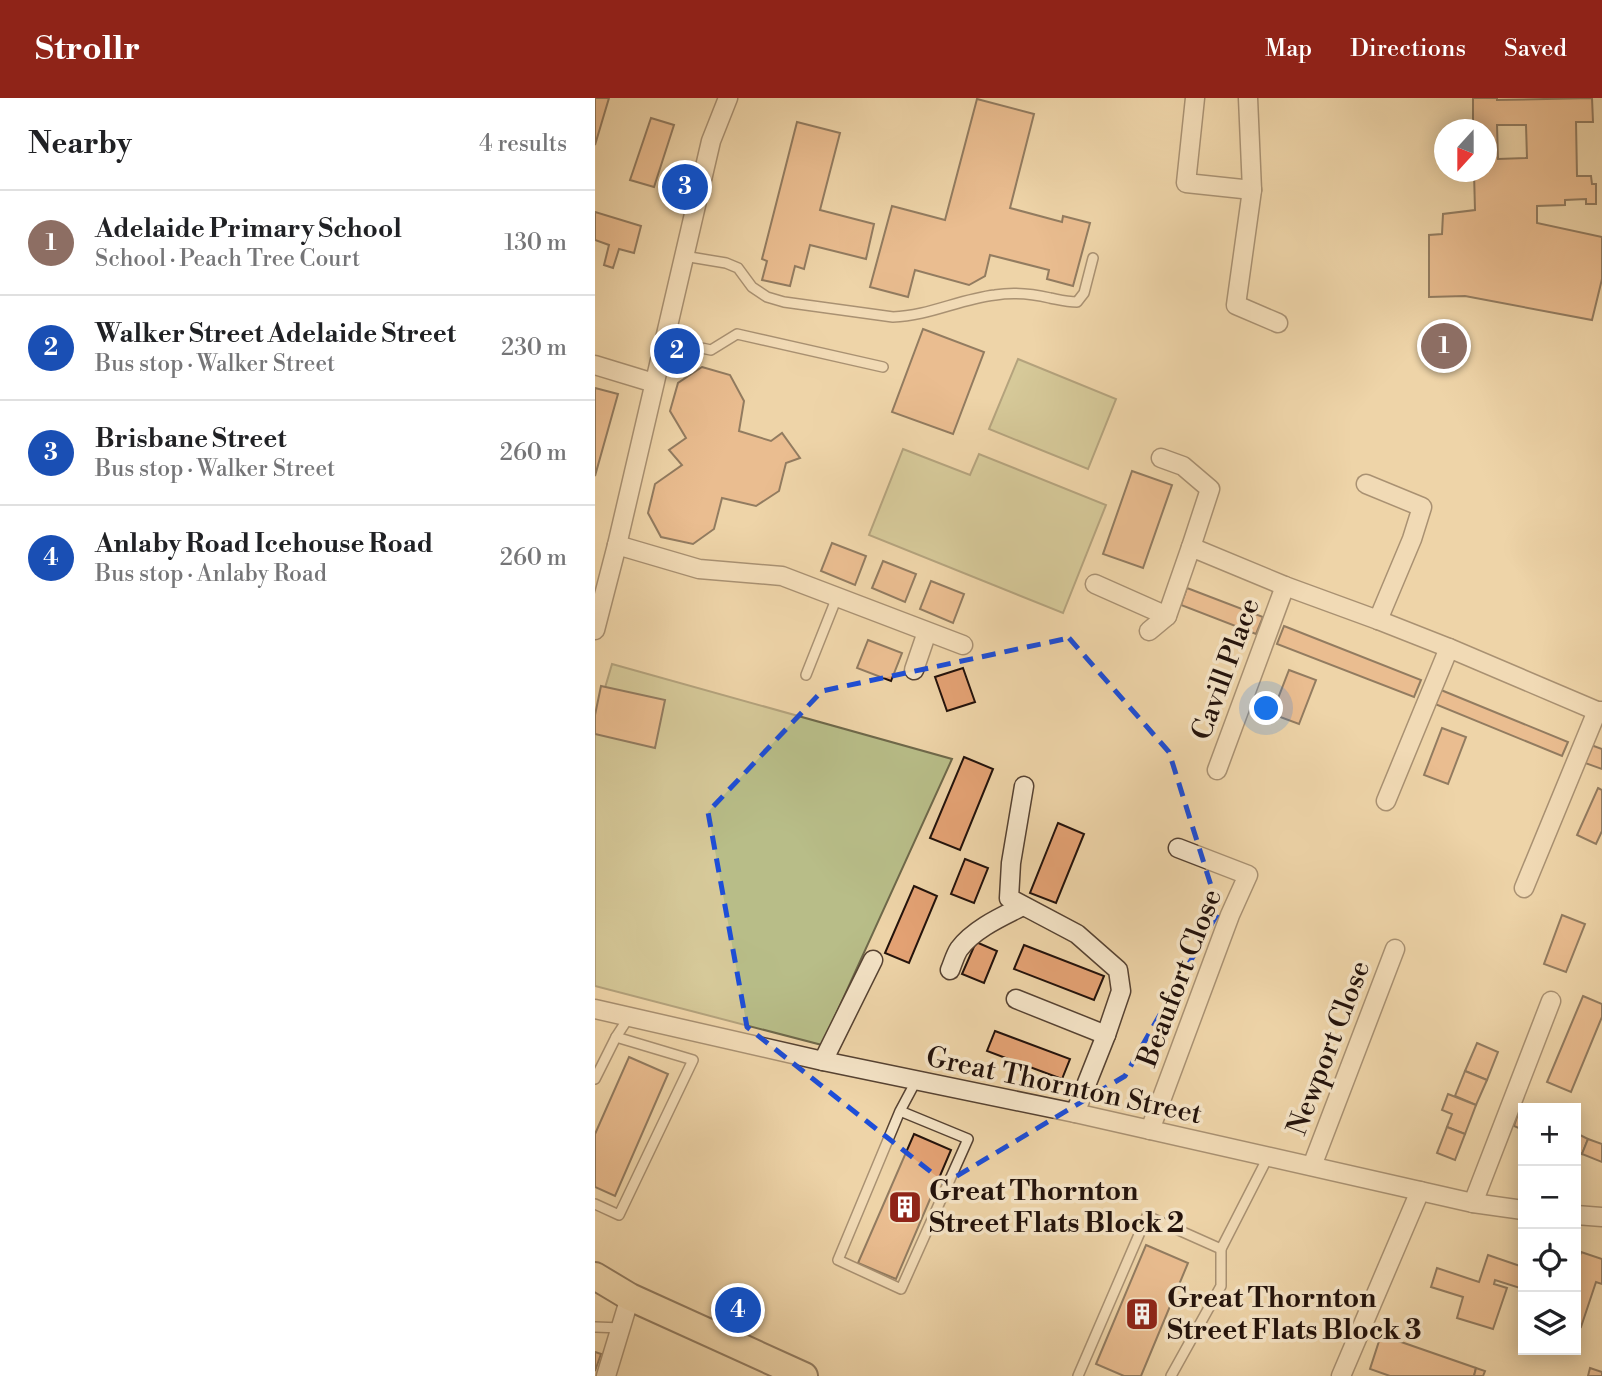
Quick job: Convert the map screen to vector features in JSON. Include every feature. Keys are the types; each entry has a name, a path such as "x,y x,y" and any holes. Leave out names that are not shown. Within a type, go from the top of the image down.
{"main road":[{"path":"595,1276 630,1297 804,1376"},
{"path":"595,1290 630,1297"}],"street":[{"path":"595,630 711,141 728,98"},
{"path":"1195,98 1186,183 1251,190"},
{"path":"1248,98 1251,190 1236,305 1278,323"},
{"path":"595,365 654,383"},
{"path":"1149,631 1167,616 1210,489 1183,466 1161,458"},
{"path":"1366,484 1422,507 1412,539 1378,620"},
{"path":"617,545 699,569 782,576 963,645"},
{"name":"Cavill Place","path":"1191,547 1449,648 1599,711 1524,888"},
{"path":"1095,584 1167,616"},
{"name":"Cavill Place","path":"1217,770 1285,586"},
{"path":"914,670 927,632"},
{"path":"1385,801 1449,648"},
{"path":"1024,786 1011,863 1009,898 1077,934 1118,970 1121,991 1075,1112"},
{"name":"Beaufort Close","path":"1150,1130 1230,915 1248,875 1178,848"},
{"path":"950,970 958,951 969,937 1023,906"},
{"name":"Newport Close","path":"1311,1166 1395,949"},
{"path":"823,1061 873,960"},
{"path":"1016,999 1106,1035"},
{"path":"1473,1203 1551,1001"},
{"name":"Great Thornton Street","path":"595,1009 916,1081 1075,1112 1473,1203 1518,1209"},
{"path":"1341,1376 1420,1191"},
{"path":"1581,1215 1602,1217"},
{"path":"605,1376 630,1297"}],"lane":[{"path":"684,256 726,262 738,268 752,287 767,297 784,302 893,317 909,316 993,295 1032,295 1066,303 1077,302 1084,293 1093,258"},
{"path":"664,340 711,350 737,334 883,367"},
{"path":"806,675 837,597"},
{"path":"595,1079 629,1016"},
{"path":"595,1204 619,1215 693,1060 616,1037"},
{"path":"900,1111 968,1139 901,1289 838,1260 900,1111 916,1081"},
{"path":"1171,1376 1221,1286 1221,1249 1268,1157"},
{"path":"1078,1376 1147,1216 1221,1249"},
{"path":"595,1327 621,1328"}],"highlighted area":[{"path":"1069,638 1169,752 1219,911 1125,1076 945,1183 747,1027 708,812 822,691"}],"green space":[{"path":"1018,359 1116,399 1088,469 989,429"},
{"path":"903,449 970,475 979,454 1106,505 1063,613 869,535"},
{"path":"612,664 952,759 822,1045 595,986 595,722"}],"building":[{"path":"595,98 609,98 595,145"},
{"path":"1473,98 1592,98 1593,122 1576,122 1577,176 1591,176 1592,184 1596,184 1596,204 1586,204 1586,199 1565,200 1565,205 1537,206 1537,223 1602,237 1602,279 1592,320 1465,296 1429,297 1429,235 1442,234 1443,214 1475,210 1474,182 1497,182 1497,125 1497,119 1473,119","holes":["1497,125 1526,125 1527,158 1498,159"]},
{"path":"977,99 1034,114 1010,208 1062,222 1063,216 1090,223 1073,286 1047,279 1049,270 990,255 985,276 969,285 915,270 908,297 870,287 892,206 945,220"},
{"path":"651,118 674,125 654,187 630,180"},
{"path":"797,122 840,133 820,210 874,224 866,259 810,245 804,269 795,266 790,286 762,280 767,261 762,259"},
{"path":"595,212 641,226 634,253 619,249 613,268 604,265 609,245 595,240"},
{"path":"923,329 984,352 953,434 892,412"},
{"path":"702,367 730,375 744,401 739,431 771,441 782,433 800,458 786,463 779,491 756,506 722,498 714,529 693,544 661,537 648,513 655,484 682,465 669,450 686,438 670,411 678,383"},
{"path":"595,388 618,394 595,476"},
{"path":"1132,471 1172,485 1143,568 1103,554"},
{"path":"832,543 866,556 855,585 821,571"},
{"path":"883,561 916,574 905,602 872,588"},
{"path":"931,581 964,594 953,623 920,609"},
{"path":"1187,588 1263,617 1256,634 1181,605"},
{"path":"1284,626 1421,680 1414,697 1277,644"},
{"path":"868,640 902,653 891,681 857,668"},
{"path":"963,668 975,702 947,711 935,677"},
{"path":"1289,670 1316,680 1299,724 1272,714"},
{"path":"601,686 665,700 655,748 595,734 595,715"},
{"path":"1441,690 1568,742 1562,756 1435,704"},
{"path":"1442,728 1466,737 1448,784 1424,775"},
{"path":"1591,745 1602,749 1602,769 1585,763"},
{"path":"964,757 993,769 960,850 930,838"},
{"path":"1598,788 1602,790 1602,831 1596,844 1577,835"},
{"path":"1058,823 1084,834 1056,903 1030,893"},
{"path":"965,859 988,868 974,903 951,894"},
{"path":"914,886 937,896 909,963 885,953"},
{"path":"1562,915 1585,924 1566,972 1544,964"},
{"path":"976,942 997,951 984,983 962,974"},
{"path":"1024,945 1104,976 1094,1000 1014,969"},
{"path":"1583,996 1602,1004 1602,1017 1571,1092 1547,1082"},
{"path":"995,1031 1070,1059 1062,1079 987,1051"},
{"path":"1477,1043 1498,1052 1487,1080 1465,1071"},
{"path":"629,1057 668,1074 615,1196 595,1187 595,1134"},
{"path":"1465,1071 1487,1080 1476,1105 1455,1096"},
{"path":"1448,1094 1476,1105 1465,1134 1447,1127 1452,1114 1442,1110"},
{"path":"1447,1127 1465,1134 1455,1160 1437,1153"},
{"name":"Great Thornton Street Flats Block 2","path":"914,1134 951,1150 896,1279 858,1263"},
{"path":"1581,1136 1588,1139 1581,1154"},
{"path":"1588,1139 1602,1144 1602,1162 1582,1154"},
{"name":"Great Thornton Street Flats Block 3","path":"1146,1245 1188,1263 1141,1376 1124,1376 1096,1364"},
{"path":"1581,1252 1602,1259 1602,1284 1596,1282 1581,1327"},
{"path":"1488,1255 1518,1265 1518,1287 1495,1280 1494,1284 1507,1288 1493,1329 1457,1318 1463,1297 1431,1287 1437,1268 1479,1282"},
{"path":"1381,1335 1476,1368 1474,1376 1390,1376 1370,1369"},
{"path":"595,1352 601,1354 595,1371"},
{"path":"1476,1368 1485,1371 1483,1376 1474,1376"},
{"path":"1590,1368 1602,1372 1602,1376 1588,1376"}],"place":[{"name":"Brisbane Street","path":"685,187"},
{"name":"Adelaide Primary School","path":"1444,346"},
{"name":"Walker Street Adelaide Street","path":"677,351"},
{"name":"Great Thornton Street Flats Block 2","path":"905,1207"},
{"name":"Anlaby Road Icehouse Road","path":"738,1310"},
{"name":"Great Thornton Street Flats Block 3","path":"1142,1314"}]}
